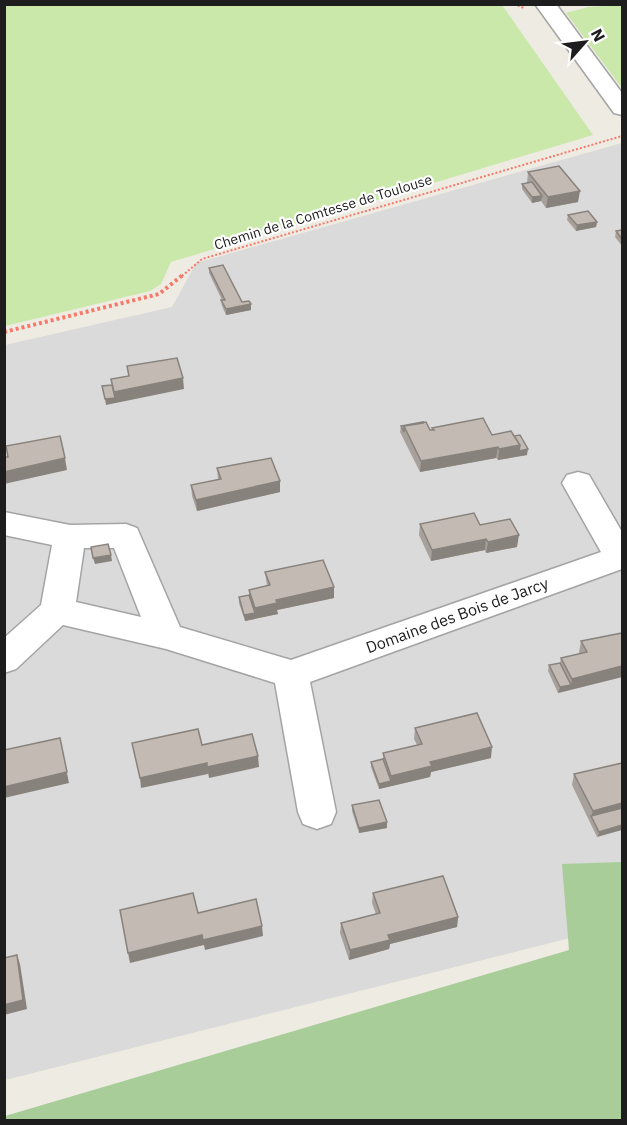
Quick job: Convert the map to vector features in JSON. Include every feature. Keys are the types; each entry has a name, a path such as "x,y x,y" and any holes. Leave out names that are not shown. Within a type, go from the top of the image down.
{"street":[{"path":"545,4 622,108"},
{"path":"578,483 622,557"},
{"path":"4,523 70,537 126,536 166,636"},
{"path":"4,659 57,611 70,537"},
{"name":"Domaine des Bois de Jarcy","path":"291,674 622,557"},
{"path":"57,611 166,636 291,674 316,812"}],"path":[{"name":"Chemin de la Comtesse de Toulouse","path":"4,333 159,294 202,259 622,136"}],"shaded area":[{"path":"622,143 622,925 5,1080 5,345 172,307 196,263"}],"green space":[{"path":"4,5 502,5 593,135 171,262 161,284 150,291 5,326"},
{"path":"622,5 622,88 566,13 588,7"},
{"path":"622,862 622,1120 5,1120 5,1116 569,950 562,864"}],"building":[{"path":"559,166 580,191 548,197 528,172"},
{"path":"532,182 542,196 532,197 522,184"},
{"path":"588,211 597,222 577,225 568,215"},
{"path":"622,230 622,239 616,231"},
{"path":"223,265 242,302 249,301 251,304 226,309 221,300 225,300 209,268"},
{"path":"177,358 183,378 114,392 111,379 129,376 127,366"},
{"path":"112,385 115,398 105,399 102,386"},
{"path":"483,418 492,435 511,431 520,445 421,461 404,426 426,422 430,430 434,430 432,428"},
{"path":"423,422 404,426 404,432 401,426"},
{"path":"520,435 528,449 519,451 520,445 514,436"},
{"path":"60,436 65,458 4,472 4,457 8,457 6,446"},
{"path":"271,458 280,481 196,500 191,485 221,479 217,468"},
{"path":"474,513 480,525 510,519 519,535 432,550 420,524"},
{"path":"108,544 111,555 93,558 91,547"},
{"path":"323,560 334,587 276,600 277,603 255,608 249,590 270,585 265,572"},
{"path":"249,595 255,613 244,615 239,597"},
{"path":"622,633 622,666 572,679 561,658 587,652 581,641"},
{"path":"560,663 571,685 560,687 549,665"},
{"path":"477,713 492,747 430,762 432,766 391,776 383,753 422,744 415,728"},
{"path":"198,729 202,745 252,734 258,756 207,767 207,763 140,778 132,743"},
{"path":"60,738 67,772 4,787 4,750"},
{"path":"383,759 391,781 379,784 371,762"},
{"path":"622,763 622,803 593,811 574,774"},
{"path":"379,800 387,822 359,828 352,805"},
{"path":"622,808 622,825 599,832 591,816"},
{"path":"443,876 458,917 388,935 390,940 350,950 341,923 380,913 373,893"},
{"path":"193,893 198,913 256,899 262,926 203,940 202,935 128,953 120,910"},
{"path":"17,955 23,1000 4,1005 4,958"}]}
